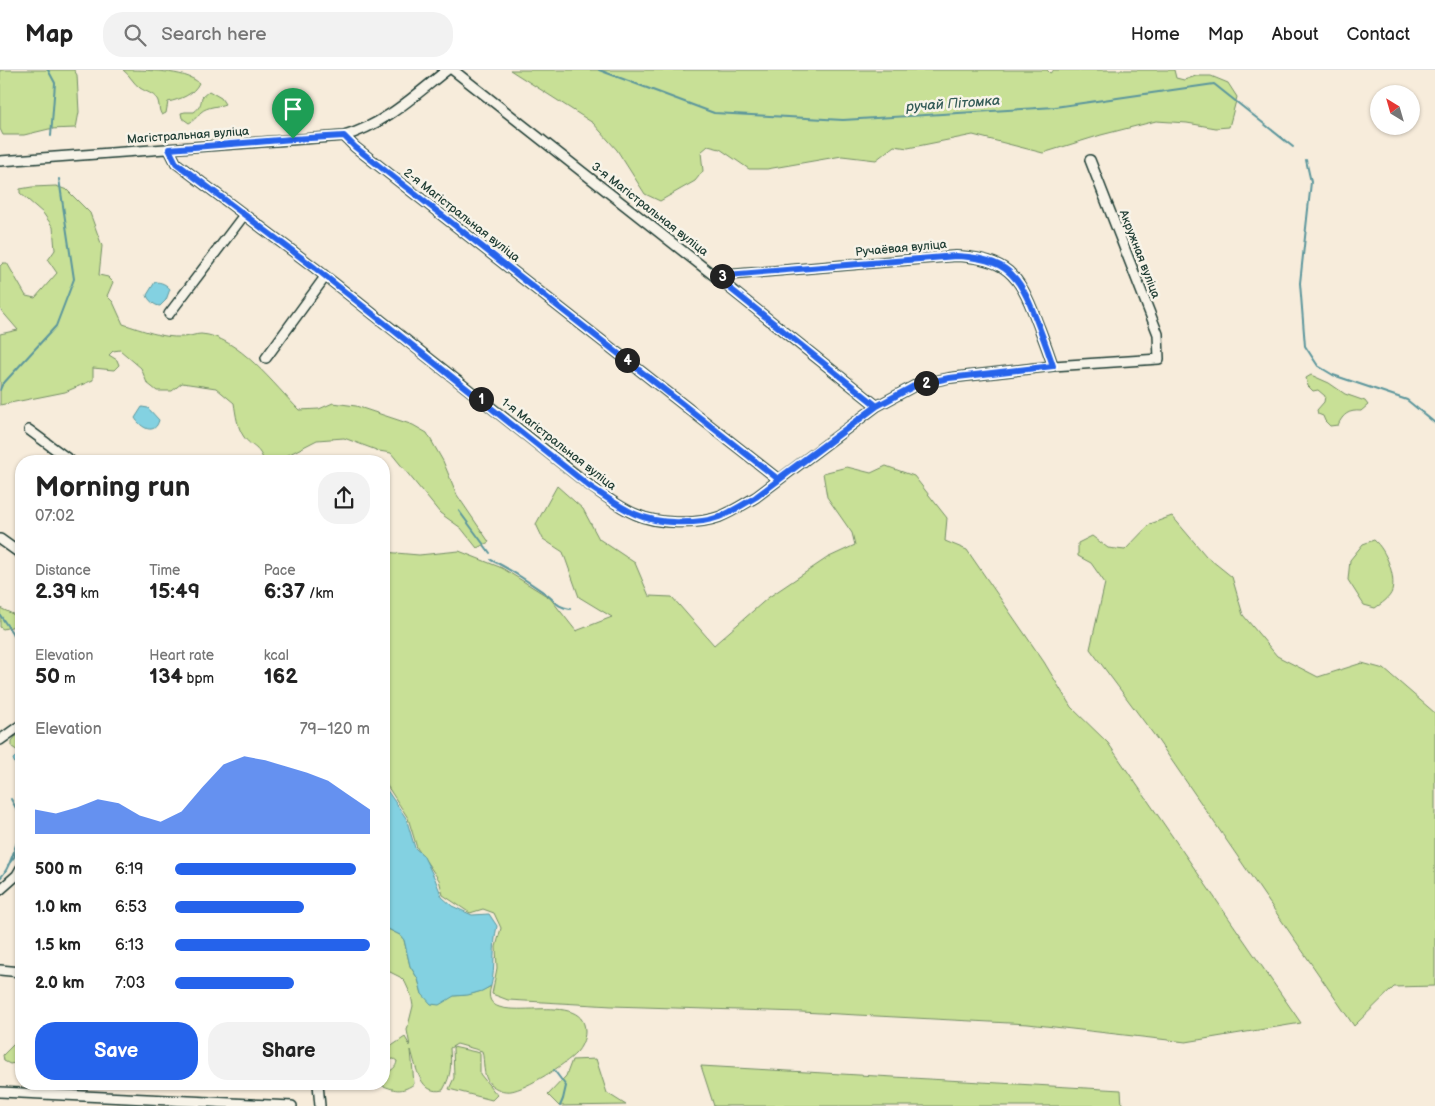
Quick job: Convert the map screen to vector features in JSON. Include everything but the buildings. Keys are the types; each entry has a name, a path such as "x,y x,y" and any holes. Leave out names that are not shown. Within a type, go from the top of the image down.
{"street":[{"name":"Магістральная вуліца","path":"0,161 344,136 361,131 386,118 448,70"},
{"name":"3-я Магістральная вуліца","path":"453,70 877,406"},
{"name":"2-я Магістральная вуліца","path":"344,136 355,147 778,479"},
{"name":"1-я Магістральная вуліца","path":"169,149 176,163 325,277 589,486 637,515 656,520 680,523 717,518 738,508 756,497 877,406 916,385 949,378 1053,366 1159,359"},
{"name":"Акружная вуліца","path":"1090,160 1158,334 1159,359"},
{"path":"169,314 244,215"},
{"name":"Ручаёвая вуліца","path":"717,278 727,275 956,256 976,257 1004,268 1015,277 1023,288 1053,366"},
{"path":"266,358 325,277"},
{"path":"29,430 63,455"},
{"path":"0,539 15,550"},
{"path":"0,740 15,729"},
{"path":"0,890 15,877"},
{"path":"0,970 15,971"},
{"path":"319,1090 320,1106"},
{"path":"0,1092 292,1106"}],"green space":[{"path":"0,70 74,70 77,75 79,112 76,128 49,129 24,135 3,135 0,129"},
{"path":"123,70 175,73 185,75 199,83 186,96 168,102 166,113 162,115 155,97 138,86"},
{"path":"510,70 1047,70 1050,73 1054,70 1174,70 1176,78 1184,80 1196,76 1211,76 1228,83 1237,97 1229,127 1216,128 1187,123 1156,121 1101,135 1043,153 973,135 908,148 894,146 876,160 842,156 767,169 749,169 720,149 708,146 701,152 703,171 695,181 660,201 645,194 617,150 593,123"},
{"path":"209,91 221,98 225,104 204,110 189,123 182,118 181,113 194,112 196,110 200,105 202,97"},
{"path":"56,186 67,190 90,213 102,246 99,275 108,277 113,282 107,296 113,302 123,324 167,336 185,337 201,334 229,343 255,364 299,410 319,409 333,403 356,406 413,425 427,433 443,461 457,495 489,542 477,548 461,528 440,513 391,453 379,451 344,438 317,440 288,455 261,455 242,433 237,421 234,403 216,388 182,383 172,391 157,391 147,383 141,368 120,350 113,351 109,355 117,360 119,365 114,370 93,368 93,380 65,392 0,405 0,334 18,330 0,309 0,266 3,263 7,263 26,296 35,298 57,273 48,260 55,250 53,227 43,213 20,193 20,189"},
{"path":"1311,375 1329,383 1345,394 1365,401 1368,405 1361,411 1347,413 1338,425 1330,426 1323,416 1318,414 1317,410 1324,402 1325,396 1318,390 1313,391 1308,386 1306,378"},
{"path":"886,466 914,476 947,518 945,541 967,550 1044,662 1071,707 1108,743 1301,1023 1186,1042 1028,1024 801,1012 612,1006 508,1000 492,994 497,968 496,947 501,928 494,913 483,909 470,913 443,895 439,880 417,848 408,818 390,790 390,553 419,555 459,551 502,568 550,598 576,631 612,617 579,597 563,552 543,539 536,524 557,486 583,509 599,539 635,563 649,596 672,597 714,645 769,597 827,558 855,545 852,533 827,497 823,473 847,467 871,473"},
{"path":"1172,516 1206,556 1232,577 1243,615 1277,656 1318,677 1362,663 1384,669 1435,713 1435,986 1394,987 1354,1026 1157,739 1090,649 1105,583 1091,563 1078,556 1078,543 1092,536 1108,548 1125,550 1150,524"},
{"path":"1374,540 1386,557 1393,578 1392,591 1389,596 1375,608 1364,605 1348,580 1350,560 1363,544"},
{"path":"0,608 15,615 15,626 3,629 0,627"},
{"path":"15,737 15,749 12,747 12,741"},
{"path":"390,930 400,935 404,940 410,966 418,979 422,994 466,995 491,986 490,1000 499,1007 568,1011 581,1018 585,1032 580,1049 571,1058 545,1075 526,1086 511,1091 500,1090 487,1080 482,1051 457,1044 450,1048 450,1069 443,1090 435,1091 429,1089 420,1078 411,1050 414,1084 399,1090 390,1089 390,1071 395,1067 397,1061 390,1059 390,1047 405,1037 410,1046 407,1030 413,1006 411,995 405,982 390,972"},
{"path":"15,1043 15,1063 10,1064 4,1061 3,1055"},
{"path":"453,1047 480,1053 480,1074 497,1095 492,1100 449,1089 454,1078"},
{"path":"596,1059 607,1093 626,1105 559,1106 548,1095 566,1076 572,1060"},
{"path":"701,1066 1121,1090 1122,1106 714,1106"}],"water":[{"path":"155,282 159,282 170,289 166,300 160,306 152,302 147,295"},
{"path":"142,407 148,408 159,420 154,428 148,429 144,427 135,418"},
{"path":"390,795 406,818 415,848 423,855 442,897 452,906 472,915 489,914 497,926 491,986 468,995 454,996 439,1005 431,1004 422,994 418,979 410,966 404,940 400,935 390,930"}],"waterway":[{"path":"48,70 55,83 51,136"},
{"name":"ручай Пітомка","path":"599,70 714,113 843,120 1055,107 1214,84 1293,147"},
{"name":"ручай Пітомка","path":"1306,160 1311,182 1300,283 1305,346 1318,366 1333,375 1407,400 1435,423"},
{"path":"0,390 2,385 56,326 74,279 59,179"},
{"path":"459,511 490,553"},
{"path":"491,560 526,580 559,605 570,609"},
{"path":"0,615 15,637"},
{"path":"11,799 15,806"},
{"path":"0,878 10,862 15,847"},
{"path":"8,865 15,856 14,850"},
{"path":"554,1070 566,1086 560,1106"}],"route":[{"path":"293,139 169,149 176,163 315,268 589,486 637,515 680,523 717,518 756,497 778,479 877,406 916,385 949,378 1053,366 1023,288 1015,277 1004,268 976,257 956,256 727,275 717,278 877,406 828,443 778,479 355,147 344,136 293,139"}]}
